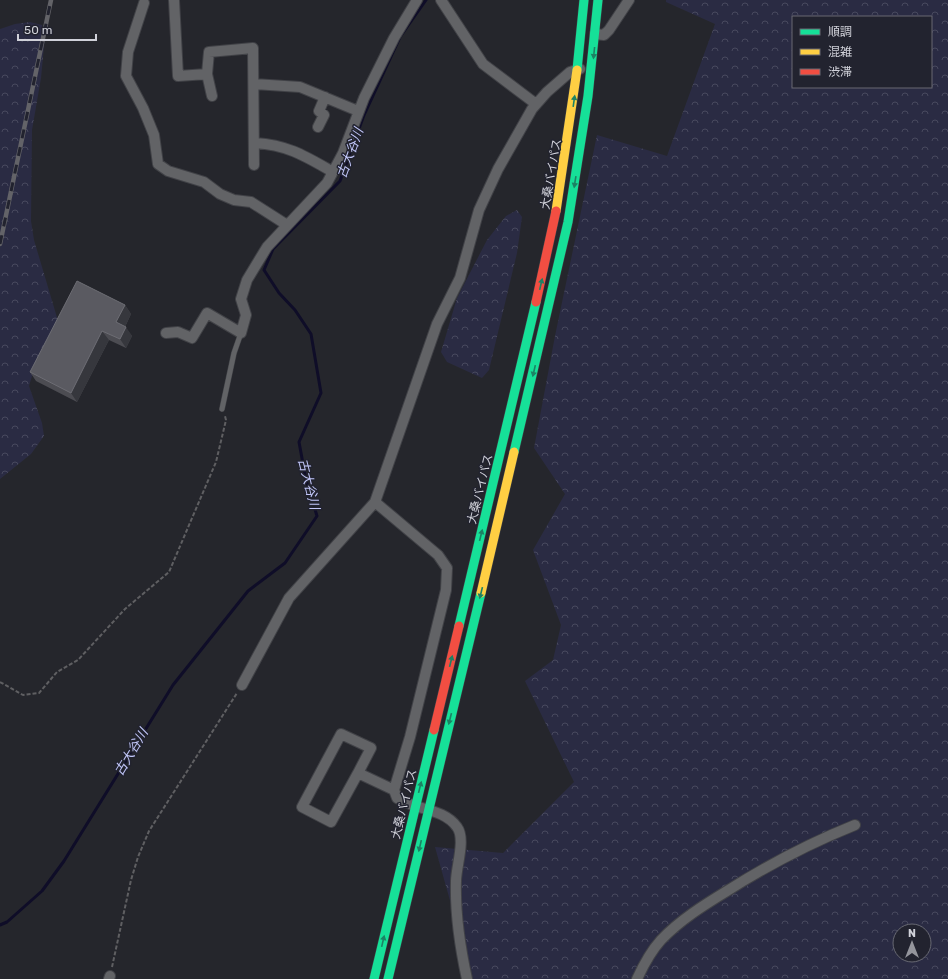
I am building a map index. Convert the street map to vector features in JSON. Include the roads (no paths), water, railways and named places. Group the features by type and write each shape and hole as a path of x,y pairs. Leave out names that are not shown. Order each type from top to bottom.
{"highway":[{"name":"大桑バイパス","path":"374,979 530,332 562,182 579,68 584,0"},
{"name":"大桑バイパス","path":"388,979 562,254 574,193 592,70 598,0"}],"street":[{"path":"174,0 178,76 207,74"},
{"path":"166,333 178,332 192,338 207,313 241,333 246,315 241,299 247,280 267,247 327,183 343,153 358,111 394,38 417,0"},
{"path":"441,0 483,64 536,104"},
{"path":"596,34 604,35 609,30 629,0"},
{"path":"144,3 128,52 126,76 143,108 154,135 158,164 168,171 204,182 220,194 234,200 251,202 287,225"},
{"path":"212,96 207,74 209,52 253,48 254,166"},
{"path":"242,685 289,598 375,502 437,324 460,278 479,210 498,170 536,104 547,92 570,72 579,68 592,70"},
{"path":"254,84 300,87 358,111"},
{"path":"318,128 324,115 319,111 325,97"},
{"path":"255,143 273,144 294,150 333,172"},
{"path":"375,502 438,554 447,568 446,590 410,737 394,790 397,798 416,806 429,809 449,819 460,832 461,839 456,881 460,945 467,979"},
{"path":"341,734 371,748 358,773 331,822 302,807 341,734"},
{"path":"358,773 394,790"},
{"path":"637,979 642,967 660,940 695,910 741,882 804,847 855,825"}],"lane":[{"path":"222,408 234,353 241,333"}],"waterway":[{"name":"古大谷川","path":"0,925 7,922 42,891 64,861 173,685 248,591 285,563 317,516 306,480 299,442 321,393 311,334 295,310 279,293 264,270 273,249 340,181 364,115 400,37 426,0"}],"railway":[{"path":"0,244 51,0"}]}
